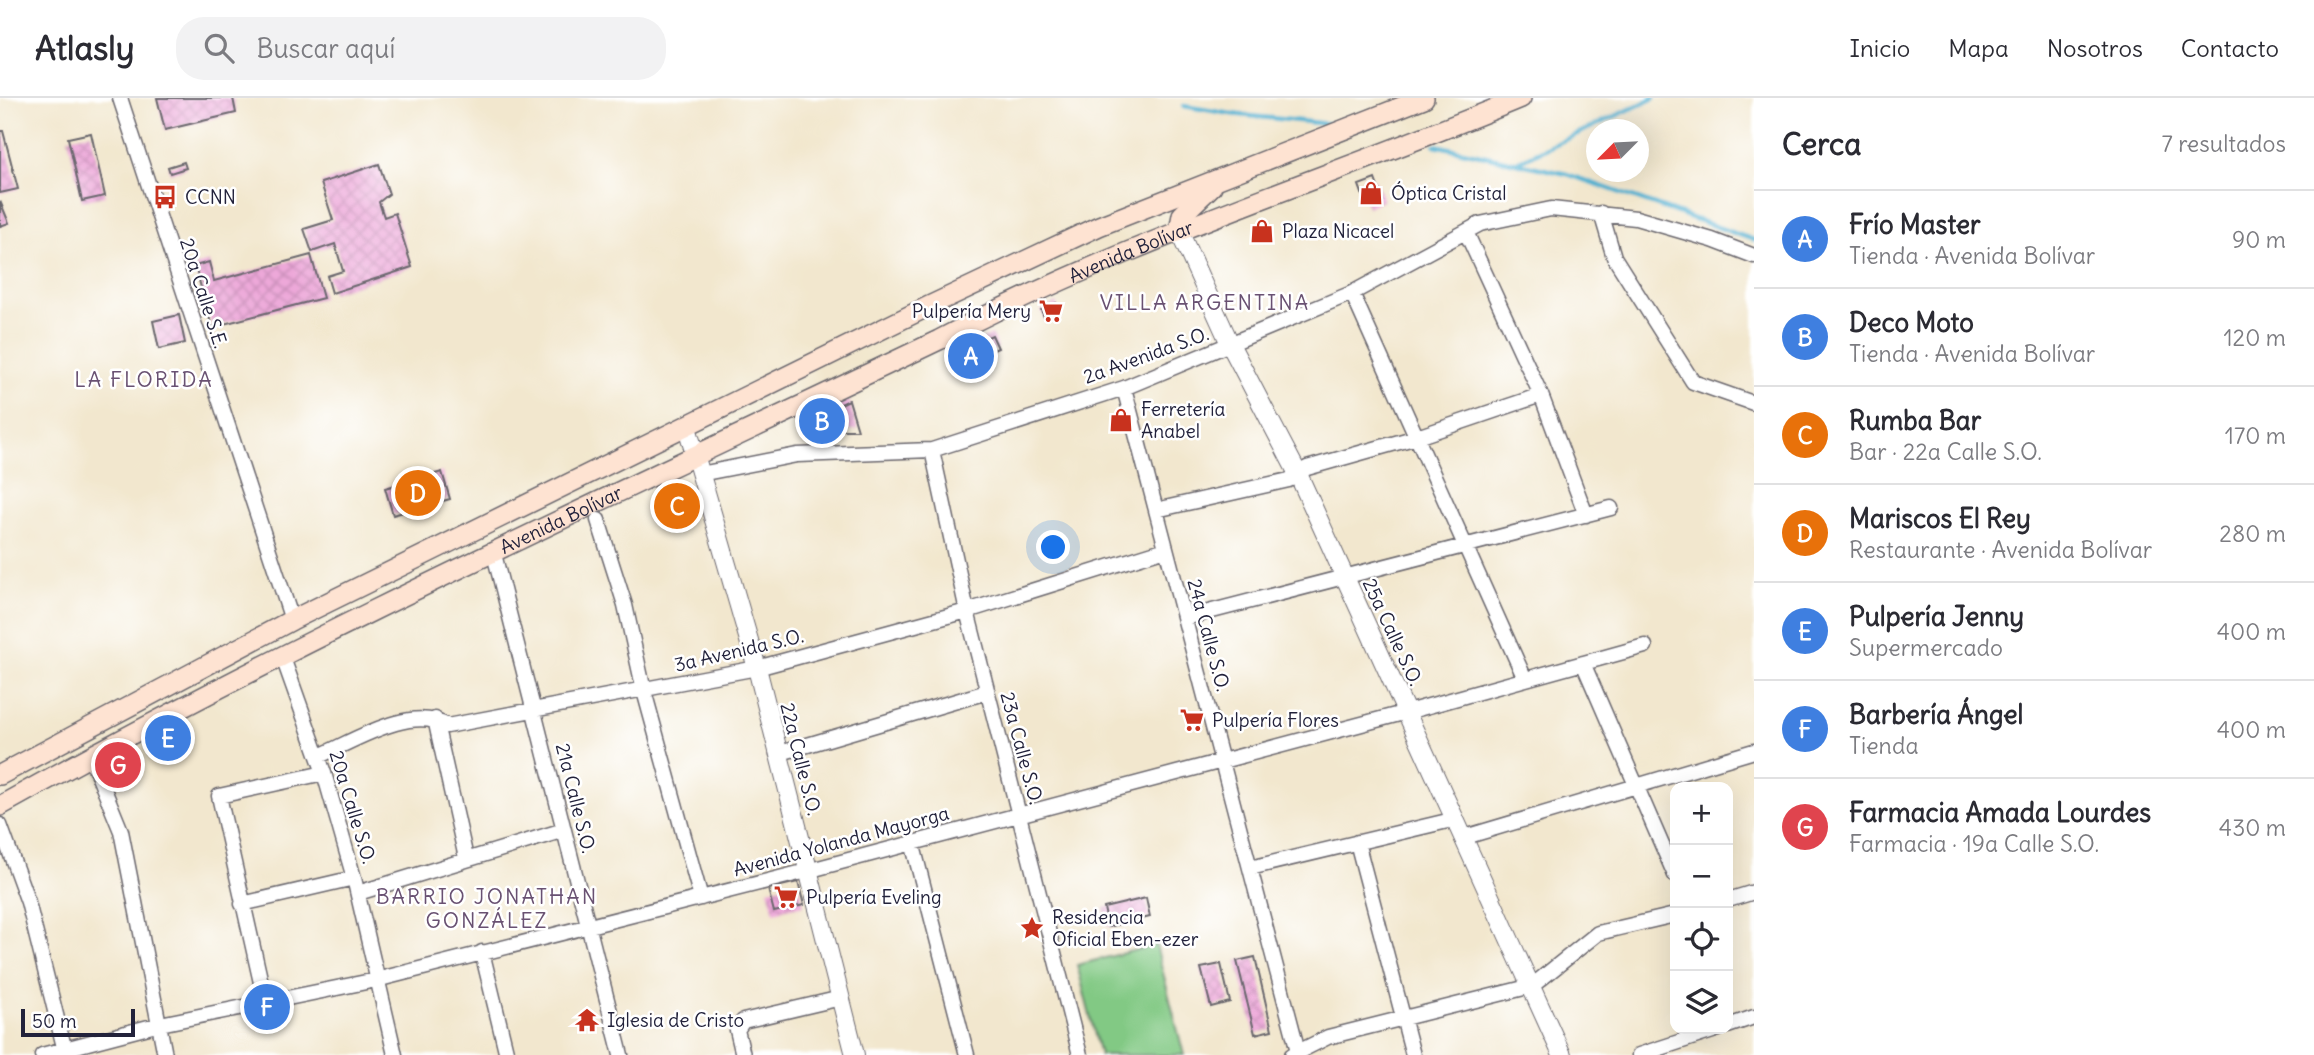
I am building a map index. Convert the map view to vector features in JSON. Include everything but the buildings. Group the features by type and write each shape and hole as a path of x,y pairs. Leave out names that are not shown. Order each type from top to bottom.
{"main road":[{"name":"Avenida Bolívar","path":"0,775 292,620 929,306 1124,216 1424,98"},
{"name":"Avenida Bolívar","path":"0,806 90,755 282,655 493,550 697,465 999,308 1179,231 1521,98"},
{"path":"1179,231 1182,215 1220,177"},
{"path":"1124,216 1169,217 1179,231"}],"street":[{"name":"20a Calle S.E.","path":"120,98 292,620"},
{"name":"2a Avenida S.O.","path":"697,465 797,455 932,450 1125,387 1231,346 1352,293 1480,224 1551,209 1636,218 1712,240 1754,256"},
{"path":"1601,213 1614,257 1693,382 1754,404"},
{"name":"25a Calle S.O.","path":"1179,231 1231,346 1298,474 1562,1055"},
{"path":"1466,232 1541,395 1586,515"},
{"path":"1352,293 1525,679"},
{"name":"24a Calle S.O.","path":"1125,387 1296,1054"},
{"path":"1156,510 1289,480 1307,468 1417,437 1541,395"},
{"path":"687,427 697,465"},
{"name":"23a Calle S.O.","path":"932,450 967,611 1080,1055"},
{"name":"22a Calle S.O.","path":"697,465 757,668 855,1055"},
{"path":"1185,618 1611,508"},
{"path":"597,520 625,605 644,691 701,898"},
{"name":"3a Avenida S.O.","path":"318,756 402,722 435,719 447,726 757,668 967,611 1166,549"},
{"name":"21a Calle S.O.","path":"493,550 621,1055"},
{"name":"Avenida Yolanda Mayorga","path":"42,1055 65,1052 160,1024 266,1005 376,980 807,871 1222,762 1645,646"},
{"name":"20a Calle S.O.","path":"282,655 324,773 356,885 395,1055"},
{"path":"1583,663 1670,863"},
{"path":"777,754 988,692"},
{"path":"435,719 466,858"},
{"path":"1465,837 1754,751"},
{"path":"90,755 121,831 165,1055"},
{"path":"266,1005 219,796 324,773"},
{"path":"1250,868 1456,819"},
{"path":"0,825 28,902 65,1052"},
{"path":"242,904 356,885 564,830"},
{"path":"912,842 967,1055"},
{"path":"1357,842 1413,1055"},
{"path":"1733,898 1754,892"},
{"path":"1296,1054 1328,1037 1532,986 1598,933 1670,916"},
{"path":"482,952 507,1055"},
{"path":"743,1055 737,1030 743,1021 841,998"},
{"path":"1733,1024 1754,1017"},
{"path":"1639,1055 1704,1034"}],"green space":[{"path":"1156,945 1184,1055 1100,1055 1077,965"}],"waterway":[{"path":"1517,162 1654,98"},
{"path":"1184,106 1231,114 1338,125"},
{"path":"1435,145 1567,174 1754,240"}],"place":[{"name":"Óptica Cristal","path":"1371,193"},
{"name":"CCNN","path":"165,197"},
{"name":"Plaza Nicacel","path":"1262,231"},
{"name":"Pulpería Mery","path":"1051,311"},
{"name":"Frío Master","path":"971,356"},
{"name":"Ferretería Anabel","path":"1121,420"},
{"name":"Deco Moto","path":"822,421"},
{"name":"Mariscos El Rey","path":"418,493"},
{"name":"Rumba Bar","path":"677,506"},
{"name":"Pulpería Flores","path":"1192,720"},
{"name":"Pulpería Jenny","path":"168,738"},
{"name":"Farmacia Amada Lourdes","path":"118,765"},
{"name":"Pulpería Eveling","path":"786,897"},
{"name":"Residencia Oficial Eben-ezer","path":"1032,928"},
{"name":"Barbería Ángel","path":"267,1007"},
{"name":"Iglesia de Cristo","path":"587,1020"}],"district":[{"name":"VILLA ARGENTINA","path":"1205,302"},
{"name":"LA FLORIDA","path":"144,379"},
{"name":"BARRIO JONATHAN GONZÁLEZ","path":"487,908"}]}
